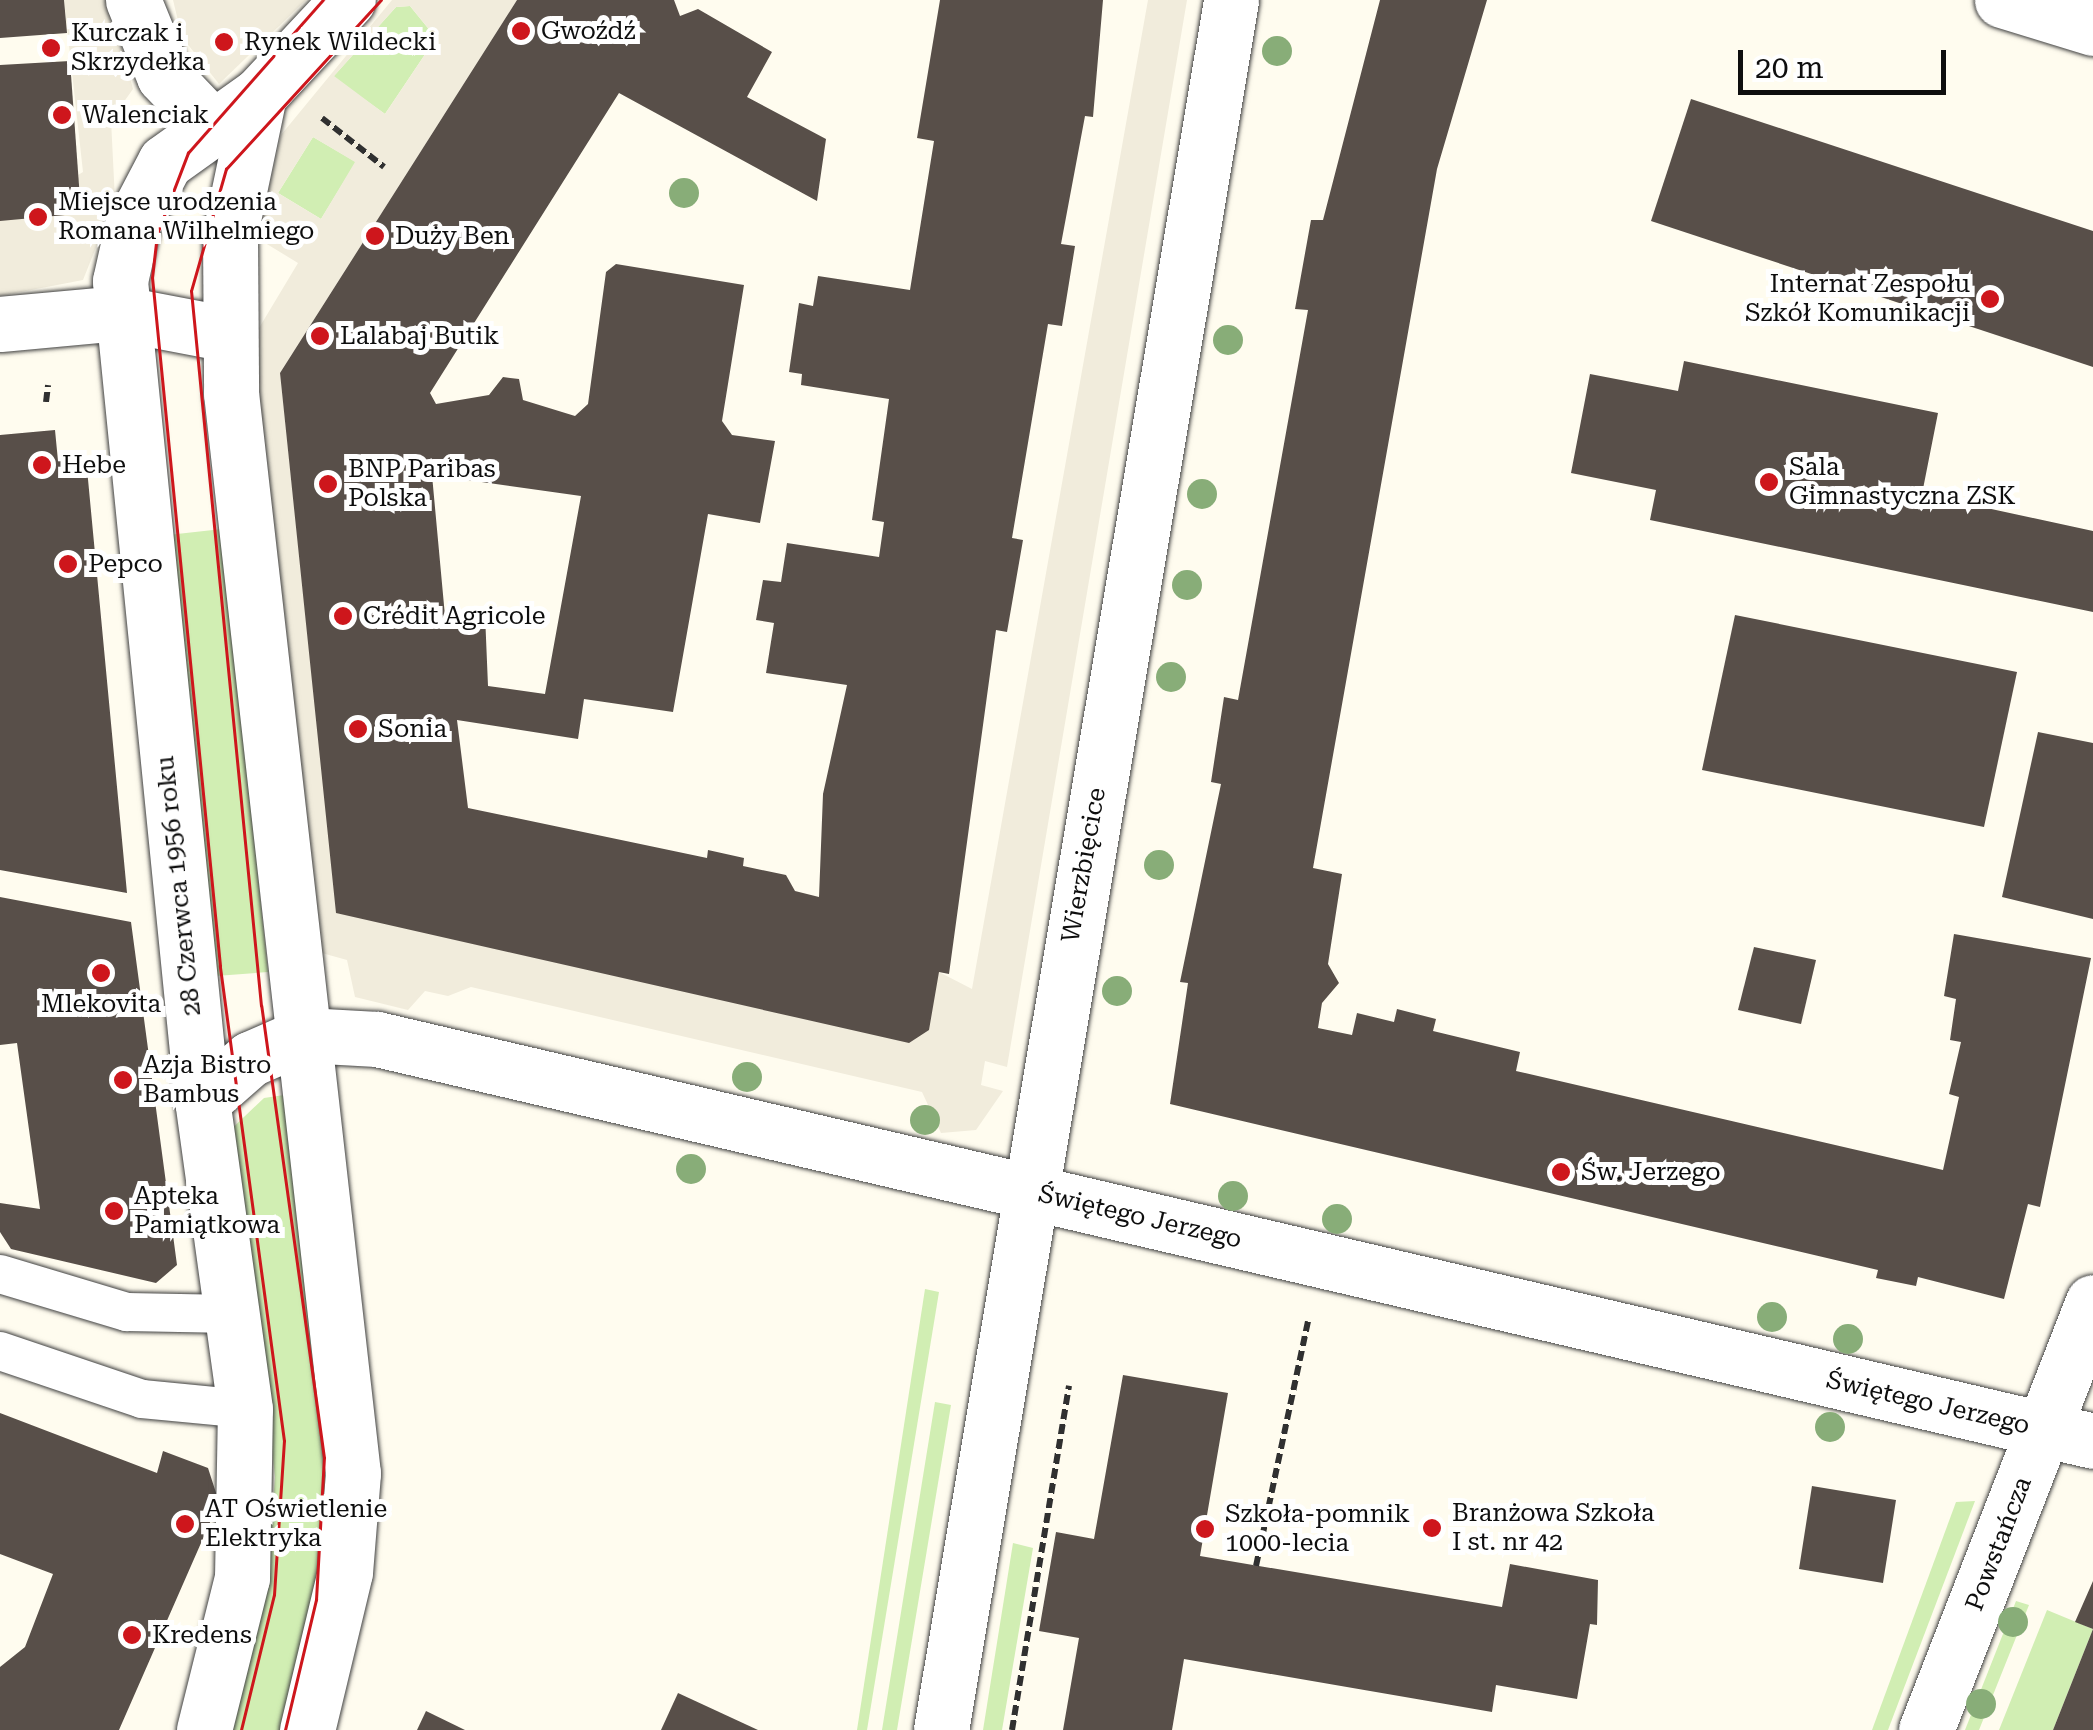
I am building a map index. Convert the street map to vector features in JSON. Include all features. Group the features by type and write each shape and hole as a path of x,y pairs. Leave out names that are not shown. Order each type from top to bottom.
{"street":[{"path":"134,0 164,76 210,123"},
{"name":"28 Czerwca 1956 roku","path":"204,1730 242,1578 245,1409 202,1101 118,314 142,199 164,162 210,123 259,96 348,0"},
{"name":"Wierzbięcice","path":"941,1730 1028,1191 1231,0"},
{"path":"2002,0 2093,28"},
{"path":"259,96 230,234 228,334 259,681 305,1035 352,1473 345,1572 308,1730"},
{"path":"0,324 118,314 228,334"},
{"name":"Świętego Jerzego","path":"202,1101 250,1060 305,1035 376,1040 2068,1435"},
{"name":"Powstańcza","path":"1926,1730 2068,1435 2093,1302"}],"lane":[{"path":"0,1274 127,1312 232,1314"},
{"path":"0,1351 142,1399 245,1409"}],"path":[{"path":"318,114 384,167"},
{"path":"46,402 49,379"},
{"path":"1291,1311 1328,1320"},
{"path":"1256,1566 1306,1329"},
{"path":"1012,1730 1072,1364"}],"green space":[{"path":"410,6 436,38 385,114 333,77 396,7"},
{"path":"313,137 356,162 321,219 278,193"},
{"path":"222,529 268,972 216,976 168,535"},
{"path":"291,1094 330,1510 296,1730 232,1730 266,1595 275,1477 243,1189 230,1190 223,1137 264,1098"},
{"path":"925,1289 939,1292 867,1730 857,1730"},
{"path":"935,1402 951,1405 897,1730 882,1730"},
{"path":"1975,1501 1888,1730 1872,1730 1956,1502"},
{"path":"1013,1543 1033,1548 1002,1730 983,1730"},
{"path":"2016,1601 2029,1605 1979,1730 1965,1730"},
{"path":"2047,1610 2093,1629 2053,1730 1999,1730"}],"shaded area":[{"path":"64,0 109,0 133,89 111,120 115,200 83,280 0,296 0,221 83,172"},
{"name":"Rynek Wildecki","path":"173,0 306,0 219,84 182,37"},
{"path":"392,0 517,0 280,373 337,913 939,972 972,989 1148,0 1187,0 1007,1067 985,1061 981,1085 1003,1091 976,1130 941,1133 922,1092 471,987 448,996 425,991 408,1010 355,997 347,960 311,950 242,305 257,240 256,333 298,263 257,238 281,135","holes":["410,6 436,38 385,114 334,76 396,7","313,137 355,162 321,219 278,193"]}],"building":[{"path":"0,0 64,0 67,33 0,38"},
{"path":"517,0 674,0 680,16 698,9 772,52 747,97 826,139 817,201 619,93 430,393 436,404 489,395 503,377 519,379 523,400 575,416 588,404 606,272 616,264 744,285 722,421 732,435 775,441 760,523 708,514 673,712 584,699 578,739 457,720 468,808 707,858 708,850 744,858 743,866 786,875 795,891 819,897 823,794 847,685 766,673 774,623 756,620 763,580 781,582 787,543 879,557 884,522 872,520 889,399 801,385 802,374 789,372 799,303 813,306 818,276 910,290 934,141 917,138 940,0 1103,0 1093,117 1085,116 1061,244 1075,246 1062,326 1048,324 1012,538 1023,540 1007,632 996,630 949,974 939,972 929,1030 909,1043 336,913 280,373","holes":["432,475 581,496 545,694 488,686 485,614 445,616"]},
{"path":"1380,0 1487,0 1437,169 1313,868 1342,874 1328,964 1339,983 1322,1003 1318,1028 1352,1035 1357,1013 1394,1022 1397,1009 1436,1019 1433,1031 1520,1052 1516,1071 1943,1170 1959,1097 1949,1094 1961,1042 1950,1040 1956,999 1944,996 1954,934 2091,958 2040,1207 2028,1204 2004,1299 1918,1277 1916,1286 1876,1278 1878,1270 1170,1104 1188,983 1180,982 1221,784 1211,782 1224,697 1238,700 1308,310 1295,309 1311,220 1323,220"},
{"path":"70,61 80,199 65,215 0,221 0,65"},
{"name":"Internat Zespołu Szkół Komunikacji","path":"1691,99 2093,231 2093,367 1651,221"},
{"name":"Sala Gimnastyczna ZSK","path":"1684,361 1938,413 1922,494 2093,531 2093,612 1650,520 1656,490 1571,473 1590,374 1678,391"},
{"path":"55,430 58,461 86,458 127,893 0,870 0,435"},
{"path":"1735,615 2017,672 1984,827 1702,770"},
{"path":"2038,732 2093,743 2093,919 2002,897"},
{"path":"0,897 131,922 177,1265 156,1283 11,1249 0,1232 0,1203 40,1209 17,1043 0,1045"},
{"path":"1754,947 1816,960 1801,1024 1738,1010"},
{"path":"1123,1375 1228,1393 1200,1556 1502,1607 1510,1564 1598,1580 1597,1625 1590,1624 1577,1699 1496,1685 1492,1712 1184,1659 1172,1730 1063,1730 1079,1638 1039,1631 1056,1532 1094,1539"},
{"path":"0,1413 157,1473 163,1451 208,1468 219,1502 119,1730 0,1730 0,1667 25,1647 53,1574 0,1554"},
{"path":"1812,1486 1896,1500 1883,1583 1799,1569"},
{"path":"2093,1581 2093,1629 2075,1622"},
{"path":"2093,1629 2093,1730 2053,1730"},
{"path":"678,1693 758,1730 661,1730"},
{"path":"426,1711 465,1730 417,1730"}],"tram line":[{"path":"241,1730 274,1595 284,1441 220,966 152,278 157,234 188,153 323,0"},
{"path":"285,1730 316,1600 324,1458 261,1006 191,291 226,169 381,0"}],"place":[{"name":"Gwoźdź","path":"521,31"},
{"name":"Rynek Wildecki","path":"224,42"},
{"name":"Kurczak i Skrzydełka","path":"51,48"},
{"name":"Walenciak","path":"62,115"},
{"name":"Miejsce urodzenia Romana Wilhelmiego","path":"38,217"},
{"name":"Duży Ben","path":"375,236"},
{"name":"Internat Zespołu Szkół Komunikacji","path":"1990,299"},
{"name":"Lalabaj Butik","path":"320,336"},
{"name":"Hebe","path":"42,465"},
{"name":"Sala Gimnastyczna ZSK","path":"1769,482"},
{"name":"BNP Paribas Polska","path":"328,484"},
{"name":"Pepco","path":"68,564"},
{"name":"Crédit Agricole","path":"343,616"},
{"name":"Sonia","path":"358,729"},
{"name":"Mlekovita","path":"101,973"},
{"name":"Azja Bistro Bambus","path":"123,1080"},
{"name":"Św. Jerzego","path":"1561,1172"},
{"name":"Apteka Pamiątkowa","path":"114,1211"},
{"name":"AT Oświetlenie Elektryka","path":"185,1524"},
{"name":"Branżowa Szkoła I st. nr 42","path":"1432,1528"},
{"name":"Szkoła-pomnik 1000-lecia","path":"1205,1529"},
{"name":"Kredens","path":"132,1635"}]}
